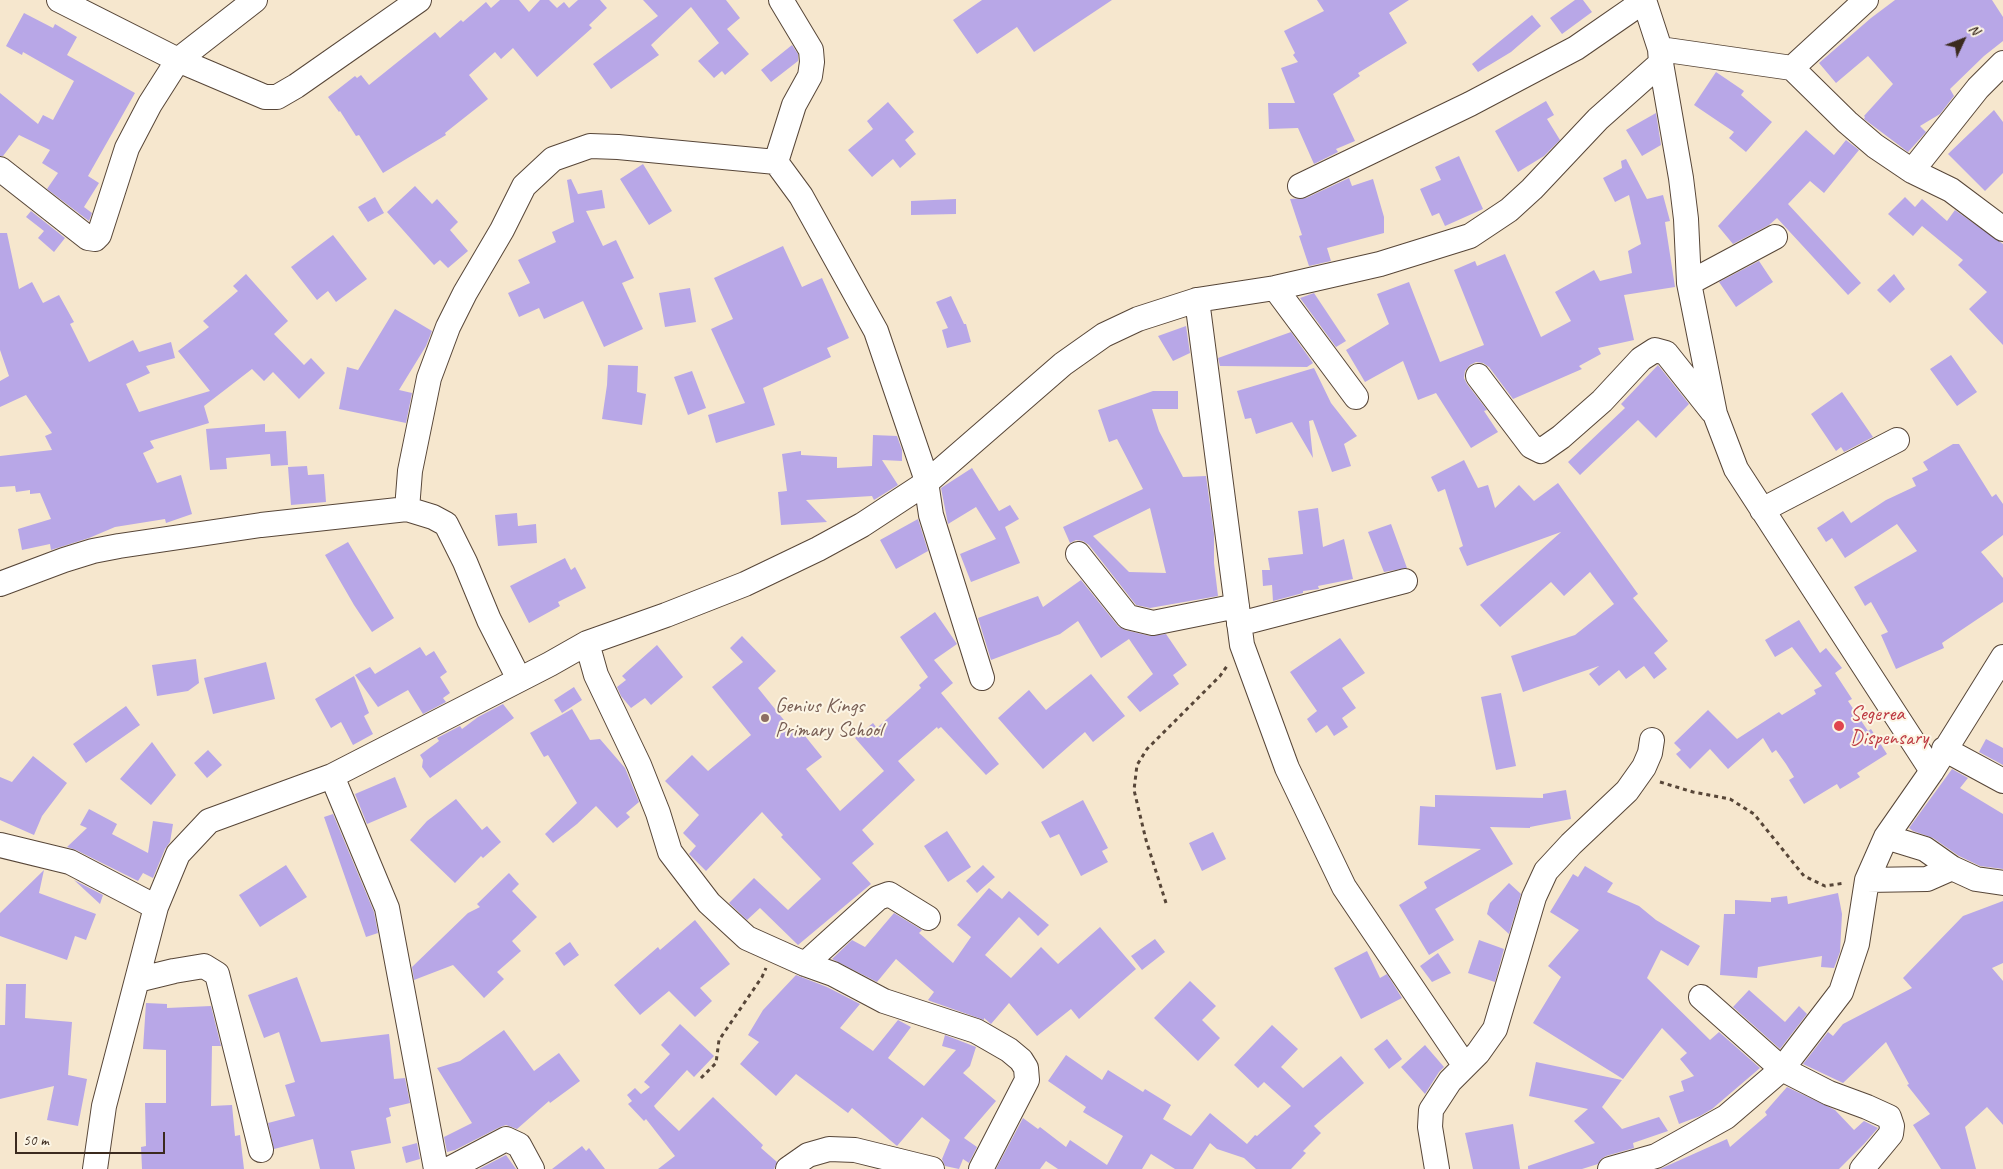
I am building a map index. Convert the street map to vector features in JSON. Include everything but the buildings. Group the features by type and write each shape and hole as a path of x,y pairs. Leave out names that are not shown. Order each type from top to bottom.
{"street":[{"path":"60,0 178,60 266,97 277,97 296,86 418,0"},
{"path":"0,169 88,238 95,239 99,235 127,148 150,104 178,60 255,0"},
{"path":"776,162 794,105 810,76 812,62 811,50 781,0"},
{"path":"1792,68 1866,0"},
{"path":"1300,186 1470,104 1576,48 1644,1 1660,56 1681,178 1686,218 1689,282 1715,414 1736,469 1932,771"},
{"path":"1660,56 1792,68 1847,122 1875,146 1912,171 1952,190 2003,229"},
{"path":"95,1169 104,1106 156,907 178,854 209,821 332,776 587,643 745,584 802,557 862,525 926,483 1063,364 1104,335 1138,319 1197,300 1275,288 1380,264 1470,236 1491,224 1532,189 1660,56"},
{"path":"1912,171 1978,88 2003,63"},
{"path":"407,509 410,471 429,378 448,327 465,293 502,230 524,186 553,159 590,146 776,162 801,196 876,331 925,475 931,516 982,678"},
{"path":"1689,282 1775,237"},
{"path":"1275,288 1356,397"},
{"path":"1197,300 1239,625 1287,768 1344,887 1465,1066"},
{"path":"1478,376 1531,446 1541,451 1561,437 1602,401 1641,359 1655,350 1666,353 1715,414"},
{"path":"1762,510 1897,440"},
{"path":"1,582 74,557 119,546 261,525 407,509 433,517 446,524 465,562 489,620 519,679"},
{"path":"1078,554 1128,617 1153,623 1239,625 1405,581"},
{"path":"587,643 596,675 639,765 658,813 670,852 708,903 747,938 805,964 833,974 884,1001 976,1031 1009,1050 1021,1060 1026,1068 1027,1080 981,1169"},
{"path":"1610,1169 1656,1156 1726,1117 1782,1068 1841,992 1857,944 1868,880 1886,837 1932,771 2003,657"},
{"path":"1437,1169 1430,1127 1432,1110 1450,1080 1478,1053 1495,1029 1534,897 1546,871 1571,844 1627,791 1638,777 1650,753 1652,740"},
{"path":"1944,749 2003,781"},
{"path":"332,776 387,908 436,1169"},
{"path":"1886,837 1925,849 1952,868 1976,879 2003,883"},
{"path":"0,845 70,862 156,907"},
{"path":"1868,880 1927,880 1952,868"},
{"path":"805,964 878,898 889,894 928,918"},
{"path":"137,980 204,966 218,974 261,1150"},
{"path":"1701,997 1782,1068 1829,1093 1890,1117 1892,1126 1890,1134 1862,1169"},
{"path":"449,1169 506,1139 519,1145 532,1169"},
{"path":"788,1169 808,1155 829,1149 855,1150 932,1169"}],"path":[{"path":"1166,903 1146,840 1134,790 1137,765 1147,749 1220,676 1239,625"},
{"path":"1638,777 1693,792 1730,799 1741,805 1754,814 1804,876 1825,886 1868,880"},
{"path":"701,1078 716,1063 719,1040 762,977 773,949"}],"place":[{"name":"Genius Kings Primary School","path":"765,718"},
{"name":"Segerea Dispensary","path":"1839,726"}]}
